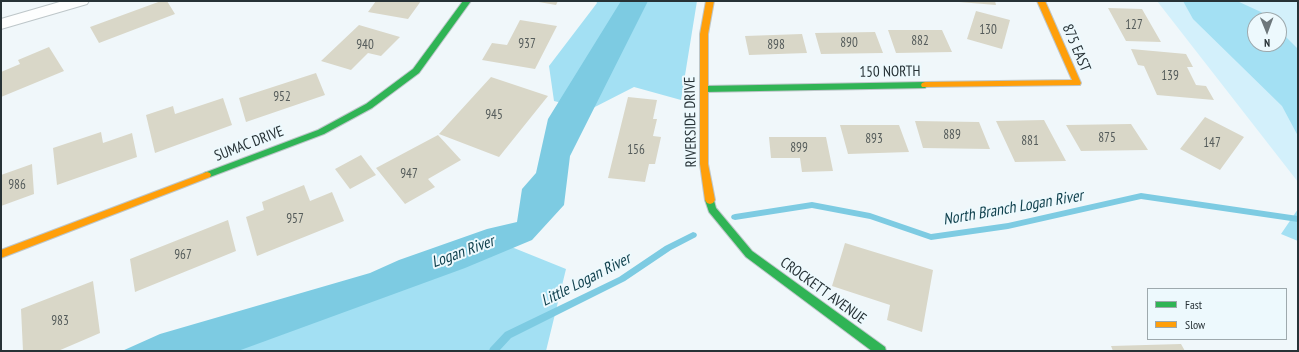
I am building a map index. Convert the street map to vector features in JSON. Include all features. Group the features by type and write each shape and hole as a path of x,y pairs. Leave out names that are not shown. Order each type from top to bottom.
{"street":[{"path":"1,24 81,1"},
{"name":"SUMAC DRIVE","path":"1,254 321,132 369,106 416,71 467,1"},
{"name":"RIVERSIDE DRIVE","path":"710,1 704,34 704,164 712,209 748,254"},
{"name":"875 EAST","path":"1041,1 1077,83"},
{"name":"150 NORTH","path":"704,89 1077,83"},
{"name":"CROCKETT AVENUE","path":"748,254 881,351"}],"shaded area":[{"path":"596,1 697,1 681,100 634,87 589,110 554,101 549,66 597,3"},
{"path":"1157,1 1298,1 1298,182"},
{"path":"1183,1 1237,1 1261,12 1247,12 1247,52 1287,52 1287,38 1298,49 1298,136 1282,106 1193,19"},
{"path":"1298,209 1298,241 1281,234"},
{"path":"509,246 566,269 546,351 180,351"}],"water":[{"name":"Logan River","path":"621,1 648,1 570,156 564,205 532,240 465,268 238,351 122,351 160,334 370,273 399,260 487,229 517,222 522,189 536,173 548,119"}],"building":[{"path":"161,1 167,1 175,14 99,43 90,27"},
{"path":"376,1 421,1 408,19 368,12"},
{"path":"533,1 558,1 556,5"},
{"path":"995,1 996,5 959,2"},
{"path":"1108,8 1142,9 1161,42 1126,41"},
{"path":"976,11 1010,20 1002,49 967,39"},
{"path":"520,20 557,26 535,69 482,60 492,43 507,45"},
{"path":"359,25 400,37 381,56 368,53 351,70 321,61"},
{"path":"888,30 942,30 952,52 896,53"},
{"path":"875,32 883,53 821,54 815,33"},
{"path":"802,34 807,53 749,55 745,36"},
{"path":"49,47 64,71 1,97 1,72 20,64 18,60"},
{"path":"1131,49 1186,54 1193,67 1187,67 1196,85 1206,86 1214,100 1157,95 1144,66 1138,65"},
{"path":"316,73 325,95 246,122 239,98"},
{"path":"491,77 548,96 499,157 439,134"},
{"path":"628,97 657,100 653,119 657,119 653,136 661,137 655,164 649,164 645,182 608,178"},
{"path":"223,98 232,125 155,153 146,115 173,106 175,114"},
{"path":"1205,117 1244,137 1220,170 1180,149"},
{"path":"1044,120 1066,161 1015,162 996,121"},
{"path":"915,121 979,122 990,149 923,148"},
{"path":"1131,124 1148,150 1081,151 1066,125"},
{"path":"840,125 899,125 909,152 848,154"},
{"path":"101,132 103,143 132,133 137,157 57,185 53,148"},
{"path":"438,135 461,160 428,179 435,187 405,204 376,168"},
{"path":"769,137 826,137 833,171 802,172 800,158 771,158"},
{"path":"361,155 376,175 350,189 335,169"},
{"path":"32,164 34,194 1,206 1,175"},
{"path":"304,185 310,201 332,192 344,221 257,256 246,217 264,210 262,202"},
{"path":"228,220 236,251 135,292 130,259"},
{"path":"845,243 933,270 922,332 887,320 890,305 832,286"},
{"path":"93,281 100,333 58,351 23,351 21,309"},
{"path":"1181,344 1185,351 1113,351 1111,346"}],"waterway":[{"name":"North Branch Logan River","path":"735,217 812,205 870,216 931,237 1008,226 1141,196 1298,219"},
{"name":"Little Logan River","path":"493,351 508,335 622,279 668,248 693,235"}],"traffic: fast":[{"path":"207,175 321,132 369,106 416,71 467,1"},
{"path":"704,89 925,85"},
{"path":"710,200 712,209 749,254 881,351"}],"traffic: slow":[{"path":"710,1 704,34 704,164 710,200"},
{"path":"925,85 1077,83 1041,1"},
{"path":"1,254 207,175"}]}
